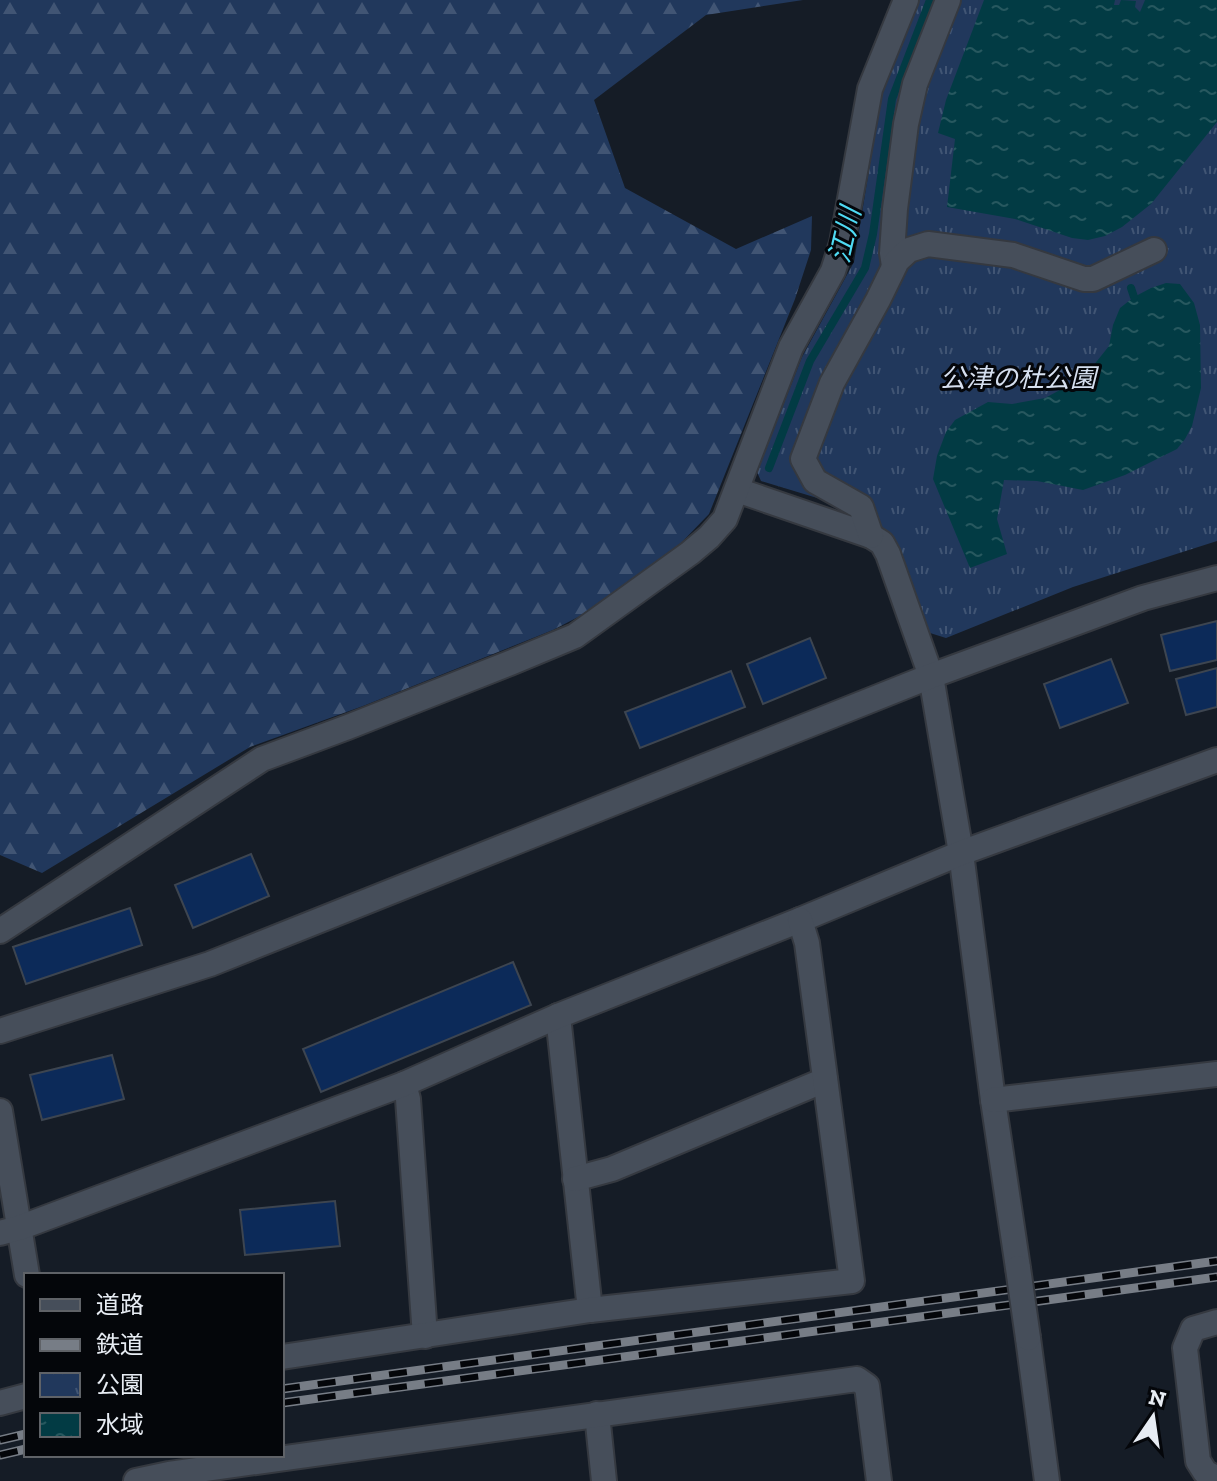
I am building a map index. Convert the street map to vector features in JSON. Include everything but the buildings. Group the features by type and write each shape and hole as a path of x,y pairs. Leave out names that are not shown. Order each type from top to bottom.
{"street":[{"path":"0,931 262,759 378,716 575,636 709,537 725,519 791,347 833,271 842,243 870,89 906,0"},
{"path":"894,266 895,209 906,124 915,84 948,0"},
{"path":"871,536 861,507 815,481 803,459 832,383 897,261 909,250 928,244 1013,255 1084,279 1093,279 1154,250"},
{"path":"737,490 871,536 882,543 931,676 961,853 1047,1481"},
{"path":"0,1031 210,964 931,676 1143,598 1217,578"},
{"path":"10,1230 404,1084 558,1016 961,853 1217,760"},
{"path":"284,1357 590,1310 852,1281 807,943 800,920"},
{"path":"558,1016 590,1310"},
{"path":"993,1100 1217,1074"},
{"path":"575,1179 612,1169 825,1080"},
{"path":"404,1084 408,1099 425,1336"},
{"path":"0,1111 10,1230 26,1273"},
{"path":"1217,1322 1193,1329 1185,1348 1198,1461 1205,1472 1217,1479"},
{"path":"136,1481 857,1379 867,1386 879,1481"},
{"path":"0,1403 24,1397"},
{"path":"597,1414 604,1481"}],"green space":[{"path":"0,0 803,0 706,15 594,100 625,188 736,249 812,216 811,250 795,299 709,514 681,543 580,616 553,630 363,706 250,747 42,873 0,855"},
{"name":"公津の杜公園","path":"918,0 1217,0 1217,541 1073,587 946,638 930,633 892,534 843,515 837,504 761,481 757,472 802,357 854,262 881,96"}],"water":[{"path":"984,0 1115,0 1114,5 1119,5 1121,0 1136,1 1135,7 1140,12 1145,0 1217,0 1217,122 1151,204 1122,227 1088,240 1072,238 1015,219 947,207 955,139 938,133 946,100"},
{"path":"1166,283 1180,284 1194,303 1200,325 1201,388 1192,426 1185,439 1177,449 1125,475 1083,490 1037,481 1004,480 997,519 1007,554 970,568 933,479 946,432 955,420 988,402 1012,404 1045,398 1073,383 1089,371 1109,346 1120,308 1134,297"}],"waterway":[{"name":"江川","path":"769,468 810,361 865,268 873,234 892,99 930,0"},
{"path":"1131,288 1134,297"}],"railway":[{"path":"284,1389 1217,1261"},
{"path":"284,1403 1217,1277"},
{"path":"0,1440 24,1434"},
{"path":"0,1455 24,1449"}]}
